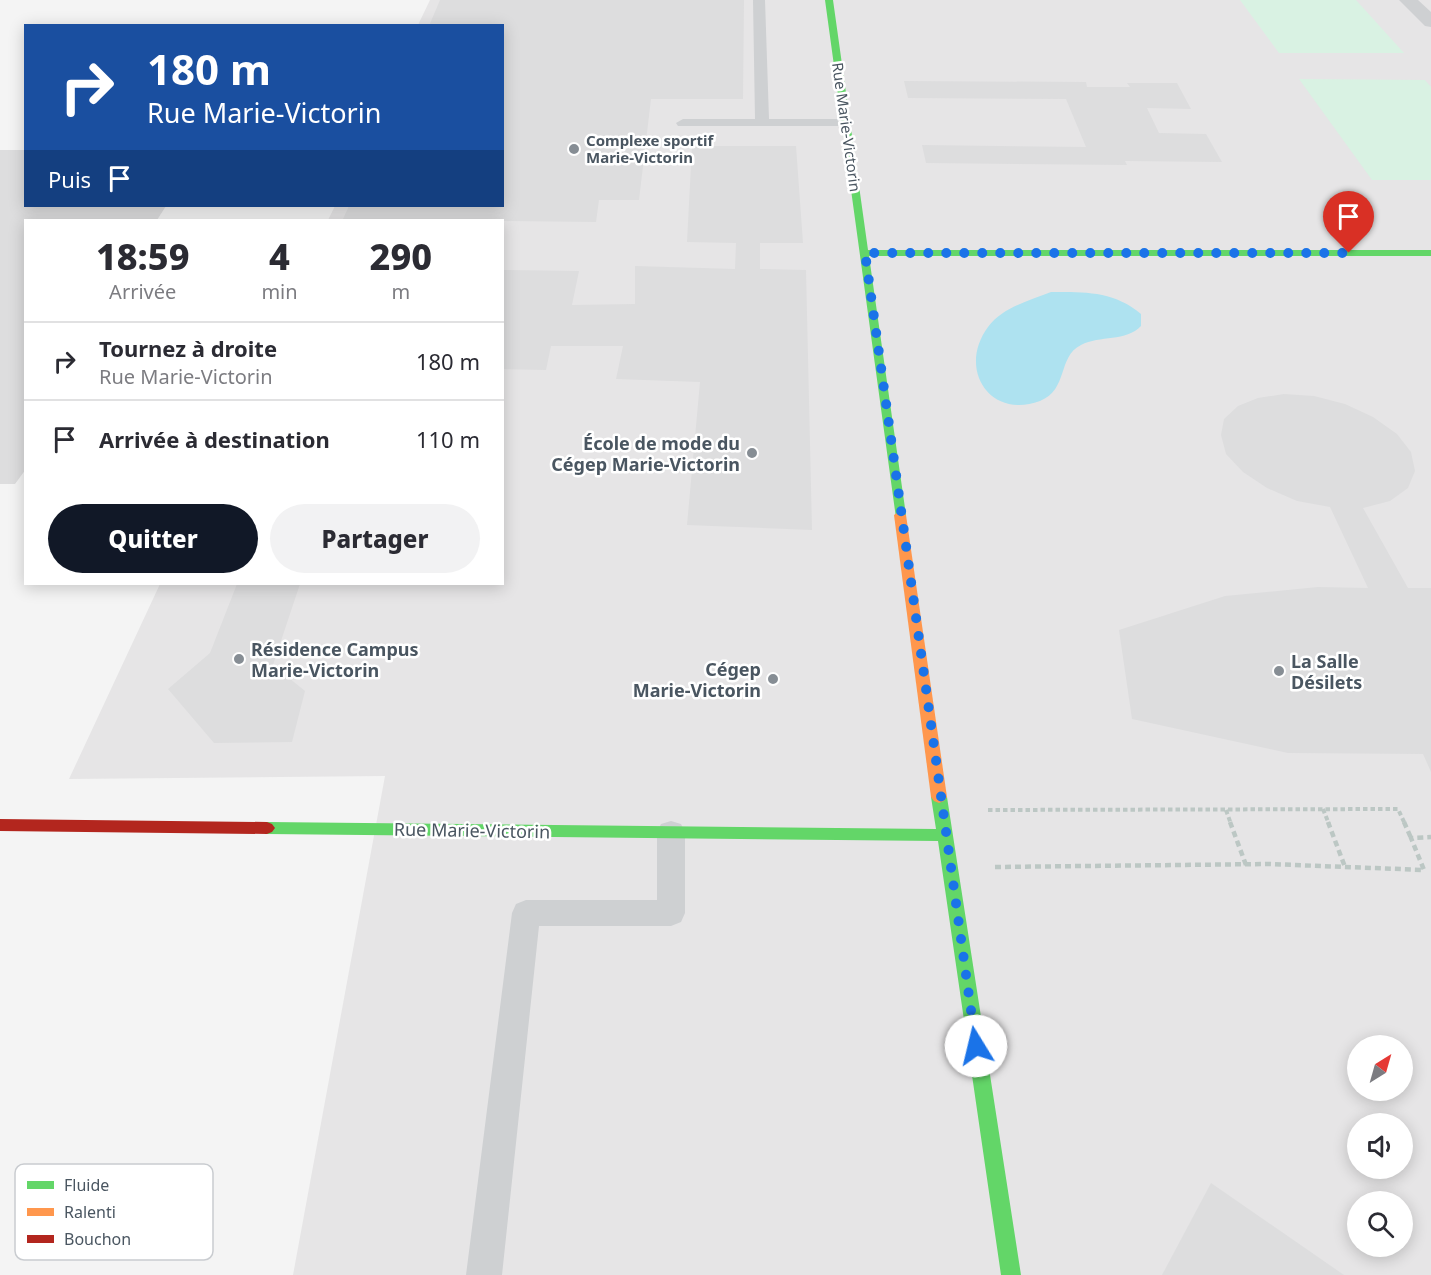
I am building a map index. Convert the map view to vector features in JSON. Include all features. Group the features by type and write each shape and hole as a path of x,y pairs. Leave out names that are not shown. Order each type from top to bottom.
{"street":[{"name":"Rue Marie-Victorin","path":"829,0 944,835 1011,1275"},
{"path":"1408,0 1431,22"},
{"path":"865,253 1431,253"},
{"name":"Rue Marie-Victorin","path":"0,825 944,835"}],"lane":[{"path":"759,0 762,123"},
{"path":"683,123 846,123"},
{"path":"484,1275 526,913 671,913 671,832"}],"path":[{"path":"1323,809 1345,867"},
{"path":"988,810 1398,809 1424,870 1246,865 995,867"},
{"path":"1226,810 1246,865"},
{"path":"1411,838 1431,837"}],"shaded area":[{"name":"Cégep Marie-Victorin","path":"430,0 1431,0 1431,1275 293,1275 385,776 69,779 160,585 504,585 504,219 328,219 334,207 504,207 504,24 418,24"}],"green space":[{"path":"1240,0 1356,0 1404,53 1279,53"},
{"path":"1299,79 1425,80 1431,87 1431,180 1372,180"}],"water":[{"path":"1051,292 1099,294 1110,297 1131,306 1141,314 1141,326 1128,334 1088,342 1074,350 1055,389 1040,401 1022,405 1006,403 993,397 984,387 978,374 976,359 979,343 988,327 1001,314"}],"building":[{"name":"Complexe sportif Marie-Victorin","path":"440,0 744,0 743,99 651,99 639,200 599,200 596,222 504,221 504,219 343,219 349,207 504,207 504,24 430,24"},
{"path":"904,81 1086,82 1087,87 1130,87 1127,83 1177,83 1191,109 1147,108 1159,133 1206,134 1222,162 1125,161 1127,165 926,163 922,145 1086,147 1066,99 908,98"},
{"name":"École de mode du Cégep Marie-Victorin","path":"692,146 796,146 803,243 760,243 760,269 806,270 812,530 687,525 700,382 616,379 623,346 551,346 546,370 504,369 504,270 579,271 572,305 635,304 635,266 735,269 736,243 687,242"},
{"path":"0,150 24,150 24,207 165,207 158,219 24,219 24,472 15,484 0,484"},
{"path":"1284,394 1314,396 1345,404 1373,417 1397,434 1411,452 1415,471 1408,488 1390,501 1363,508 1408,588 1431,588 1431,772 1423,754 1288,753 1132,719 1119,630 1225,596 1318,587 1368,588 1330,507 1297,501 1267,488 1243,472 1226,454 1221,435 1224,419 1238,406 1258,398"},
{"name":"Résidence Campus Marie-Victorin","path":"237,585 300,585 273,665 305,691 292,742 214,743 168,689 210,653"},
{"path":"1211,1183 1344,1275 1162,1275"}],"traffic: fast":[{"path":"829,0 900,515"},
{"path":"865,253 1431,253"},
{"path":"939,797 1011,1275"},
{"path":"267,828 944,835"}],"traffic: slow":[{"path":"900,515 939,797"}],"traffic: jam":[{"path":"0,825 267,828"}],"place":[{"name":"Complexe sportif Marie-Victorin","path":"574,149"},
{"name":"École de mode du Cégep Marie-Victorin","path":"752,453"},
{"name":"Résidence Campus Marie-Victorin","path":"239,659"},
{"name":"La Salle Désilets","path":"1279,671"},
{"name":"Cégep Marie-Victorin","path":"773,679"}],"route":[{"path":"976,1046 944,835 865,253 1349,253"}]}
